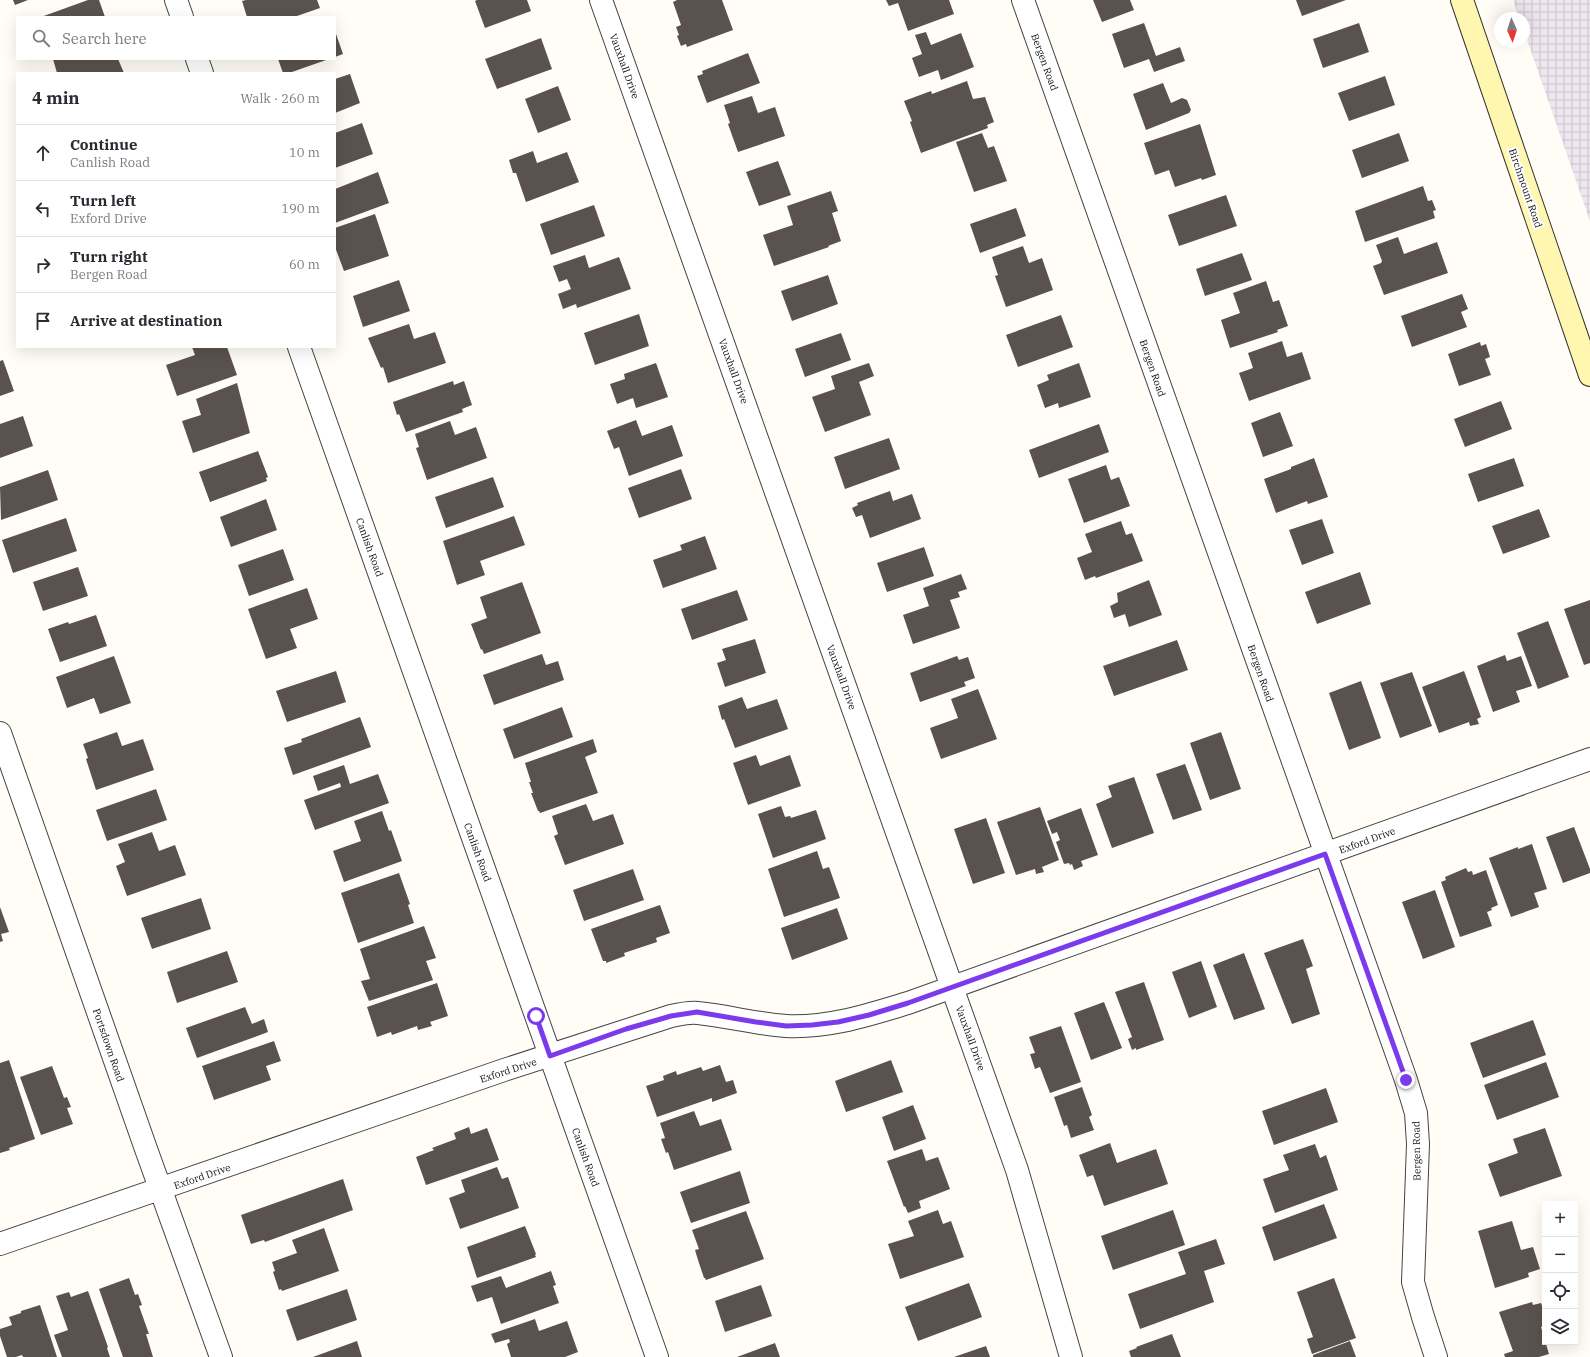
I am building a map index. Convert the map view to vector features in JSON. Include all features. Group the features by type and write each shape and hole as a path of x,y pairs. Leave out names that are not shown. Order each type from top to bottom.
{"main road":[{"name":"Birchmount Road","path":"1462,0 1590,375"}],"street":[{"path":"176,0 182,16"},
{"name":"Vauxhall Drive","path":"601,0 1017,1170 1071,1357"},
{"name":"Bergen Road","path":"1023,0 1406,1080 1416,1113 1418,1144 1413,1282 1422,1317 1436,1357"},
{"path":"197,60 202,72"},
{"name":"Canlish Road","path":"299,348 657,1357"},
{"name":"Portsdown Road","path":"0,733 6,767 221,1357"},
{"name":"Exford Drive","path":"0,1244 626,1029 671,1016 697,1012 786,1026 838,1022 869,1015 952,987 1590,759"}],"shaded area":[{"path":"1513,0 1590,0 1590,221 1530,48 1530,12 1517,12"}],"building":[{"path":"13,0 28,0 15,5"},
{"path":"88,0 99,0 105,16 44,16"},
{"path":"317,0 320,8 297,16 247,16 242,1"},
{"path":"527,0 531,11 485,28 475,1"},
{"path":"677,0 722,0 733,30 687,47 686,44 681,46 677,36 679,35 676,27 681,25 673,2"},
{"path":"886,0 949,0 954,14 908,31 898,3 889,6"},
{"path":"1093,0 1130,0 1134,10 1102,22"},
{"path":"1296,0 1346,0 1302,16"},
{"path":"1144,23 1156,56 1180,47 1185,61 1154,72 1149,59 1124,68 1112,34"},
{"path":"1359,23 1369,52 1323,68 1313,39"},
{"path":"926,32 931,45 961,33 974,67 941,80 938,70 919,77 912,58 922,54 915,35"},
{"path":"336,34 343,54 336,57"},
{"path":"541,38 552,69 497,89 485,59"},
{"path":"748,53 760,83 707,103 697,76 703,74 702,71"},
{"path":"53,60 118,60 124,72 57,72"},
{"path":"278,60 326,60 292,72 283,72"},
{"path":"350,74 360,103 336,113 336,79"},
{"path":"1385,76 1395,105 1349,121 1338,93"},
{"path":"967,81 973,99 985,97 994,122 987,125 988,128 921,153 910,122 912,121 904,101 931,91 932,94"},
{"path":"1163,83 1171,103 1182,98 1187,100 1191,110 1189,113 1146,130 1133,94"},
{"path":"558,86 571,120 538,133 525,99"},
{"path":"752,96 758,113 775,107 785,136 738,152 728,124 730,123 724,105"},
{"path":"362,123 373,154 336,168 336,133"},
{"path":"1200,124 1216,175 1202,180 1201,178 1175,187 1169,170 1155,175 1144,143"},
{"path":"982,133 988,148 994,146 1007,181 974,192 956,142"},
{"path":"1399,133 1409,161 1362,178 1352,150"},
{"path":"533,151 537,163 567,152 579,182 526,202 516,173 513,173 509,160"},
{"path":"778,161 791,195 759,206 746,172"},
{"path":"378,172 389,203 336,223 336,189"},
{"path":"1423,186 1428,201 1432,200 1436,210 1433,211 1435,218 1365,242 1355,211"},
{"path":"831,191 838,211 832,213 841,241 828,246 829,247 774,266 763,235 793,225 787,206"},
{"path":"1226,195 1237,226 1179,246 1168,215"},
{"path":"594,205 605,236 551,255 540,224"},
{"path":"1016,208 1026,236 980,253 970,224"},
{"path":"375,214 389,256 344,271 336,250 336,228"},
{"path":"1398,237 1404,254 1437,242 1448,273 1384,295 1373,266 1381,263 1382,261 1376,245"},
{"path":"1023,246 1029,263 1042,258 1053,290 1006,307 995,276 998,275 992,257"},
{"path":"1242,253 1252,280 1205,296 1196,269"},
{"path":"585,255 589,268 619,257 631,289 577,308 576,304 563,309 558,294 571,289 567,279 559,282 553,266"},
{"path":"828,275 838,304 792,321 781,291"},
{"path":"399,280 410,311 363,327 353,296"},
{"path":"1266,281 1273,302 1279,300 1288,326 1277,330 1278,332 1230,348 1221,320 1240,313 1233,293"},
{"path":"1462,294 1468,309 1461,312 1467,327 1412,347 1401,316"},
{"path":"639,314 649,346 595,365 584,333"},
{"path":"1061,315 1073,347 1018,367 1006,335"},
{"path":"409,324 414,339 435,332 446,363 388,383 383,367 381,368 368,338"},
{"path":"841,333 851,360 805,377 795,349"},
{"path":"1282,341 1287,357 1302,352 1311,379 1249,401 1239,373 1253,368 1248,353"},
{"path":"1480,342 1481,346 1486,344 1490,357 1485,359 1491,375 1459,386 1448,354"},
{"path":"192,348 227,348 237,375 177,396 166,365 195,355"},
{"path":"3,360 14,391 0,396 0,361"},
{"path":"656,363 668,397 636,408 633,398 617,404 610,384 625,379 624,374"},
{"path":"869,363 874,376 859,382 871,415 825,432 812,397 835,389 831,376"},
{"path":"1079,363 1091,397 1059,408 1058,403 1045,408 1037,385 1049,380 1047,375"},
{"path":"453,381 454,385 464,381 472,405 462,409 463,412 406,432 399,414 397,415 393,402"},
{"path":"237,383 250,433 193,453 182,421 201,415 196,399"},
{"path":"1501,401 1512,429 1465,447 1454,419"},
{"path":"1280,412 1293,446 1263,457 1251,423"},
{"path":"23,416 33,446 0,458 0,424"},
{"path":"636,420 642,436 672,425 683,456 629,476 619,447 614,449 607,431"},
{"path":"450,421 455,435 476,427 487,458 427,480 416,448 419,447 415,434"},
{"path":"1099,424 1109,452 1039,478 1029,450"},
{"path":"889,438 900,469 845,489 834,457"},
{"path":"258,451 268,477 266,478 267,481 210,502 199,472"},
{"path":"1314,458 1328,497 1308,504 1307,501 1276,513 1264,479 1291,469 1291,467"},
{"path":"1514,458 1524,486 1478,502 1468,474"},
{"path":"1106,465 1111,480 1119,477 1130,506 1084,523 1068,479"},
{"path":"681,469 692,499 639,518 628,488"},
{"path":"48,470 58,500 1,520 0,487"},
{"path":"493,477 504,507 446,528 435,497"},
{"path":"890,491 893,501 912,494 921,519 870,538 862,515 856,517 852,508 858,505 857,503"},
{"path":"266,499 277,530 231,547 220,517"},
{"path":"1539,509 1550,537 1503,554 1492,526"},
{"path":"514,516 525,545 480,561 485,575 457,585 443,541"},
{"path":"66,518 77,551 13,573 2,540"},
{"path":"1322,519 1334,553 1302,565 1289,530"},
{"path":"1121,521 1126,535 1132,533 1143,561 1096,578 1095,576 1085,580 1077,558 1092,552 1085,534"},
{"path":"705,536 717,569 663,588 653,560 682,550 680,545"},
{"path":"924,547 934,576 887,592 877,563"},
{"path":"283,549 294,580 249,596 238,565"},
{"path":"78,567 88,596 43,611 33,582"},
{"path":"1360,572 1371,604 1317,624 1305,592"},
{"path":"961,574 967,589 958,592 960,597 950,600 960,628 913,644 903,615 929,606 923,588"},
{"path":"1149,580 1162,615 1129,627 1125,614 1114,618 1110,606 1118,602 1117,593"},
{"path":"522,582 541,633 484,654 471,624 487,618 480,597"},
{"path":"307,588 318,619 290,629 297,648 266,659 248,609"},
{"path":"737,590 748,620 692,640 681,609"},
{"path":"1590,600 1590,663 1584,665 1564,609"},
{"path":"96,615 107,646 60,662 48,629"},
{"path":"1548,621 1569,677 1538,689 1517,633"},
{"path":"755,639 766,673 725,687 717,663 726,660 722,649"},
{"path":"1177,640 1188,670 1114,696 1103,666"},
{"path":"542,654 546,665 558,661 564,680 494,705 483,675"},
{"path":"1505,655 1507,661 1521,656 1532,686 1516,691 1520,702 1493,712 1477,666"},
{"path":"114,656 131,703 100,714 94,698 67,708 56,677"},
{"path":"957,656 959,660 968,657 975,678 964,682 966,686 920,702 910,673"},
{"path":"336,671 346,702 287,722 276,691"},
{"path":"1464,671 1481,717 1477,719 1479,724 1470,726 1469,722 1439,733 1422,687"},
{"path":"1412,672 1432,726 1400,738 1380,683"},
{"path":"1361,681 1381,738 1349,750 1329,693"},
{"path":"978,689 997,739 941,759 930,728 958,718 951,699"},
{"path":"742,697 747,709 777,699 788,729 735,748 724,719 722,720 718,706"},
{"path":"562,707 573,737 514,759 503,729"},
{"path":"360,717 371,747 293,775 284,748 302,742 301,739"},
{"path":"117,732 122,746 143,739 154,770 96,790 83,744"},
{"path":"1221,732 1241,789 1210,800 1190,743"},
{"path":"593,739 597,752 585,757 598,793 540,813 531,793 533,793 529,782 531,782 525,763"},
{"path":"756,755 760,766 790,755 801,786 748,805 733,763"},
{"path":"1185,764 1202,810 1173,820 1156,774"},
{"path":"344,765 350,784 378,774 389,803 315,830 304,800 341,787 340,783 318,791 313,776"},
{"path":"1134,777 1154,833 1112,848 1096,804 1112,797 1108,786"},
{"path":"156,789 167,820 107,841 96,810"},
{"path":"586,804 593,821 613,814 624,844 565,865 554,836 558,834 552,816"},
{"path":"781,806 785,817 790,816 791,818 816,810 826,839 773,858 758,814"},
{"path":"1040,807 1059,860 1042,867 1044,872 1036,874 1035,869 1016,875 997,822"},
{"path":"1081,808 1098,855 1081,861 1083,866 1074,870 1072,864 1064,864 1056,842 1060,840 1057,832 1052,834 1047,821"},
{"path":"382,811 389,831 391,830 402,861 344,882 333,851 361,841 354,821"},
{"path":"986,818 1005,873 973,884 954,829"},
{"path":"1574,827 1590,869 1590,873 1563,883 1546,837"},
{"path":"152,832 159,851 175,845 186,875 127,896 116,866 125,862 118,844"},
{"path":"1532,844 1547,889 1534,893 1539,907 1511,917 1489,858 1518,847 1518,849"},
{"path":"817,851 823,869 829,867 840,898 784,917 768,869"},
{"path":"1466,868 1468,872 1472,871 1473,875 1486,870 1498,905 1491,908 1492,910 1487,912 1492,926 1460,937 1441,882 1446,880 1445,877"},
{"path":"633,869 644,900 584,921 573,890"},
{"path":"399,873 410,904 408,905 414,923 358,943 341,893"},
{"path":"1435,890 1455,947 1423,959 1402,902"},
{"path":"201,898 211,929 152,949 141,918"},
{"path":"660,905 670,933 656,938 657,942 624,953 625,956 606,963 606,961 603,961 591,929"},
{"path":"0,907 9,932 1,934 3,941 0,942"},
{"path":"837,908 848,939 792,960 781,928"},
{"path":"424,926 436,958 426,961 433,980 369,1001 361,981 370,979 360,949"},
{"path":"1303,939 1313,966 1306,969 1320,1014 1292,1024 1264,953"},
{"path":"227,951 238,982 177,1003 167,972"},
{"path":"1244,953 1265,1009 1234,1020 1213,965"},
{"path":"1201,961 1217,1007 1189,1018 1172,972"},
{"path":"1144,982 1164,1040 1132,1050 1128,1039 1132,1037 1115,992"},
{"path":"437,983 448,1016 430,1022 432,1026 418,1030 417,1026 392,1035 391,1032 377,1037 367,1007"},
{"path":"1104,1002 1122,1048 1091,1060 1074,1013"},
{"path":"245,1007 252,1024 264,1019 268,1032 197,1058 186,1028"},
{"path":"1533,1020 1546,1055 1483,1078 1470,1043"},
{"path":"1061,1026 1081,1082 1050,1093 1040,1067 1035,1069 1030,1054 1035,1053 1029,1037"},
{"path":"274,1041 281,1061 266,1066 271,1080 214,1100 202,1066"},
{"path":"9,1060 35,1139 9,1148 10,1150 0,1153 0,1063"},
{"path":"891,1060 903,1092 846,1112 835,1081"},
{"path":"1546,1062 1559,1097 1497,1120 1484,1085"},
{"path":"720,1065 726,1082 733,1080 737,1093 712,1102 712,1098 657,1117 646,1086 664,1080 663,1076 676,1071 677,1075 701,1067 703,1071"},
{"path":"52,1066 64,1098 67,1097 71,1107 67,1108 73,1124 41,1135 20,1077"},
{"path":"1082,1087 1092,1115 1089,1117 1094,1130 1071,1138 1067,1125 1064,1126 1054,1097"},
{"path":"1326,1088 1338,1122 1274,1145 1262,1111"},
{"path":"913,1105 926,1139 894,1151 882,1117"},
{"path":"694,1111 700,1126 721,1119 732,1150 674,1170 668,1152 666,1153 661,1139 665,1138 660,1123"},
{"path":"469,1127 471,1134 487,1128 499,1160 426,1185 416,1157 434,1150 432,1148 456,1139 454,1133"},
{"path":"1545,1128 1562,1176 1500,1197 1488,1164 1518,1153 1513,1139"},
{"path":"1110,1143 1117,1163 1156,1149 1168,1184 1104,1206 1093,1175 1087,1177 1079,1155"},
{"path":"1315,1144 1320,1158 1326,1155 1338,1190 1275,1213 1263,1179 1289,1170 1283,1155"},
{"path":"922,1149 926,1161 938,1157 950,1189 919,1201 921,1208 908,1213 905,1206 904,1207 887,1161"},
{"path":"497,1167 502,1179 508,1177 519,1208 460,1229 449,1198 465,1192 461,1180"},
{"path":"740,1171 750,1203 691,1223 680,1192"},
{"path":"343,1179 353,1210 265,1242 264,1240 251,1244 241,1215"},
{"path":"1324,1204 1337,1238 1274,1261 1262,1227"},
{"path":"938,1210 943,1224 951,1221 964,1257 900,1279 888,1244 914,1236 908,1221"},
{"path":"1173,1210 1185,1245 1113,1270 1101,1236"},
{"path":"746,1211 764,1259 706,1280 695,1250 699,1249 692,1230"},
{"path":"1512,1221 1521,1250 1533,1247 1540,1269 1528,1273 1529,1277 1495,1288 1478,1231"},
{"path":"525,1226 536,1257 477,1278 467,1247"},
{"path":"324,1228 339,1271 282,1291 281,1289 279,1290 273,1272 275,1271 272,1262 297,1253 292,1240"},
{"path":"1216,1239 1225,1264 1204,1271 1214,1302 1140,1329 1128,1294 1186,1274 1178,1252"},
{"path":"551,1271 556,1285 553,1286 559,1303 501,1324 492,1297 477,1302 471,1286 501,1276 506,1288"},
{"path":"129,1278 135,1295 138,1294 142,1305 139,1306 149,1334 146,1334 153,1357 123,1357 99,1289"},
{"path":"1334,1278 1356,1338 1312,1354 1307,1339 1313,1337 1297,1292"},
{"path":"969,1283 982,1317 918,1341 905,1307"},
{"path":"761,1285 772,1316 725,1332 715,1301"},
{"path":"347,1289 357,1320 297,1341 286,1310"},
{"path":"88,1291 108,1347 110,1357 62,1357 54,1335 68,1330 56,1296 69,1292 71,1297"},
{"path":"1532,1302 1533,1305 1541,1303 1542,1345 1546,1345 1549,1354 1539,1357 1505,1357 1504,1354 1513,1351 1499,1312"},
{"path":"40,1305 57,1357 23,1357 22,1355 7,1357 0,1336 0,1329 12,1325 9,1317 21,1313 21,1311"},
{"path":"535,1319 539,1331 567,1321 578,1352 565,1357 511,1357 507,1344 510,1342 509,1339 495,1343 491,1334"},
{"path":"1172,1334 1181,1357 1131,1357 1129,1351 1137,1348 1136,1347"},
{"path":"357,1341 362,1357 313,1357"},
{"path":"1350,1341 1356,1357 1313,1357 1313,1355"},
{"path":"775,1343 780,1357 737,1357"},
{"path":"986,1346 990,1357 954,1357"}],"route":[{"path":"536,1016 550,1056 626,1029 671,1016 697,1012 786,1026 838,1022 869,1015 908,1003 1325,854 1394,1051 1406,1080"}]}
